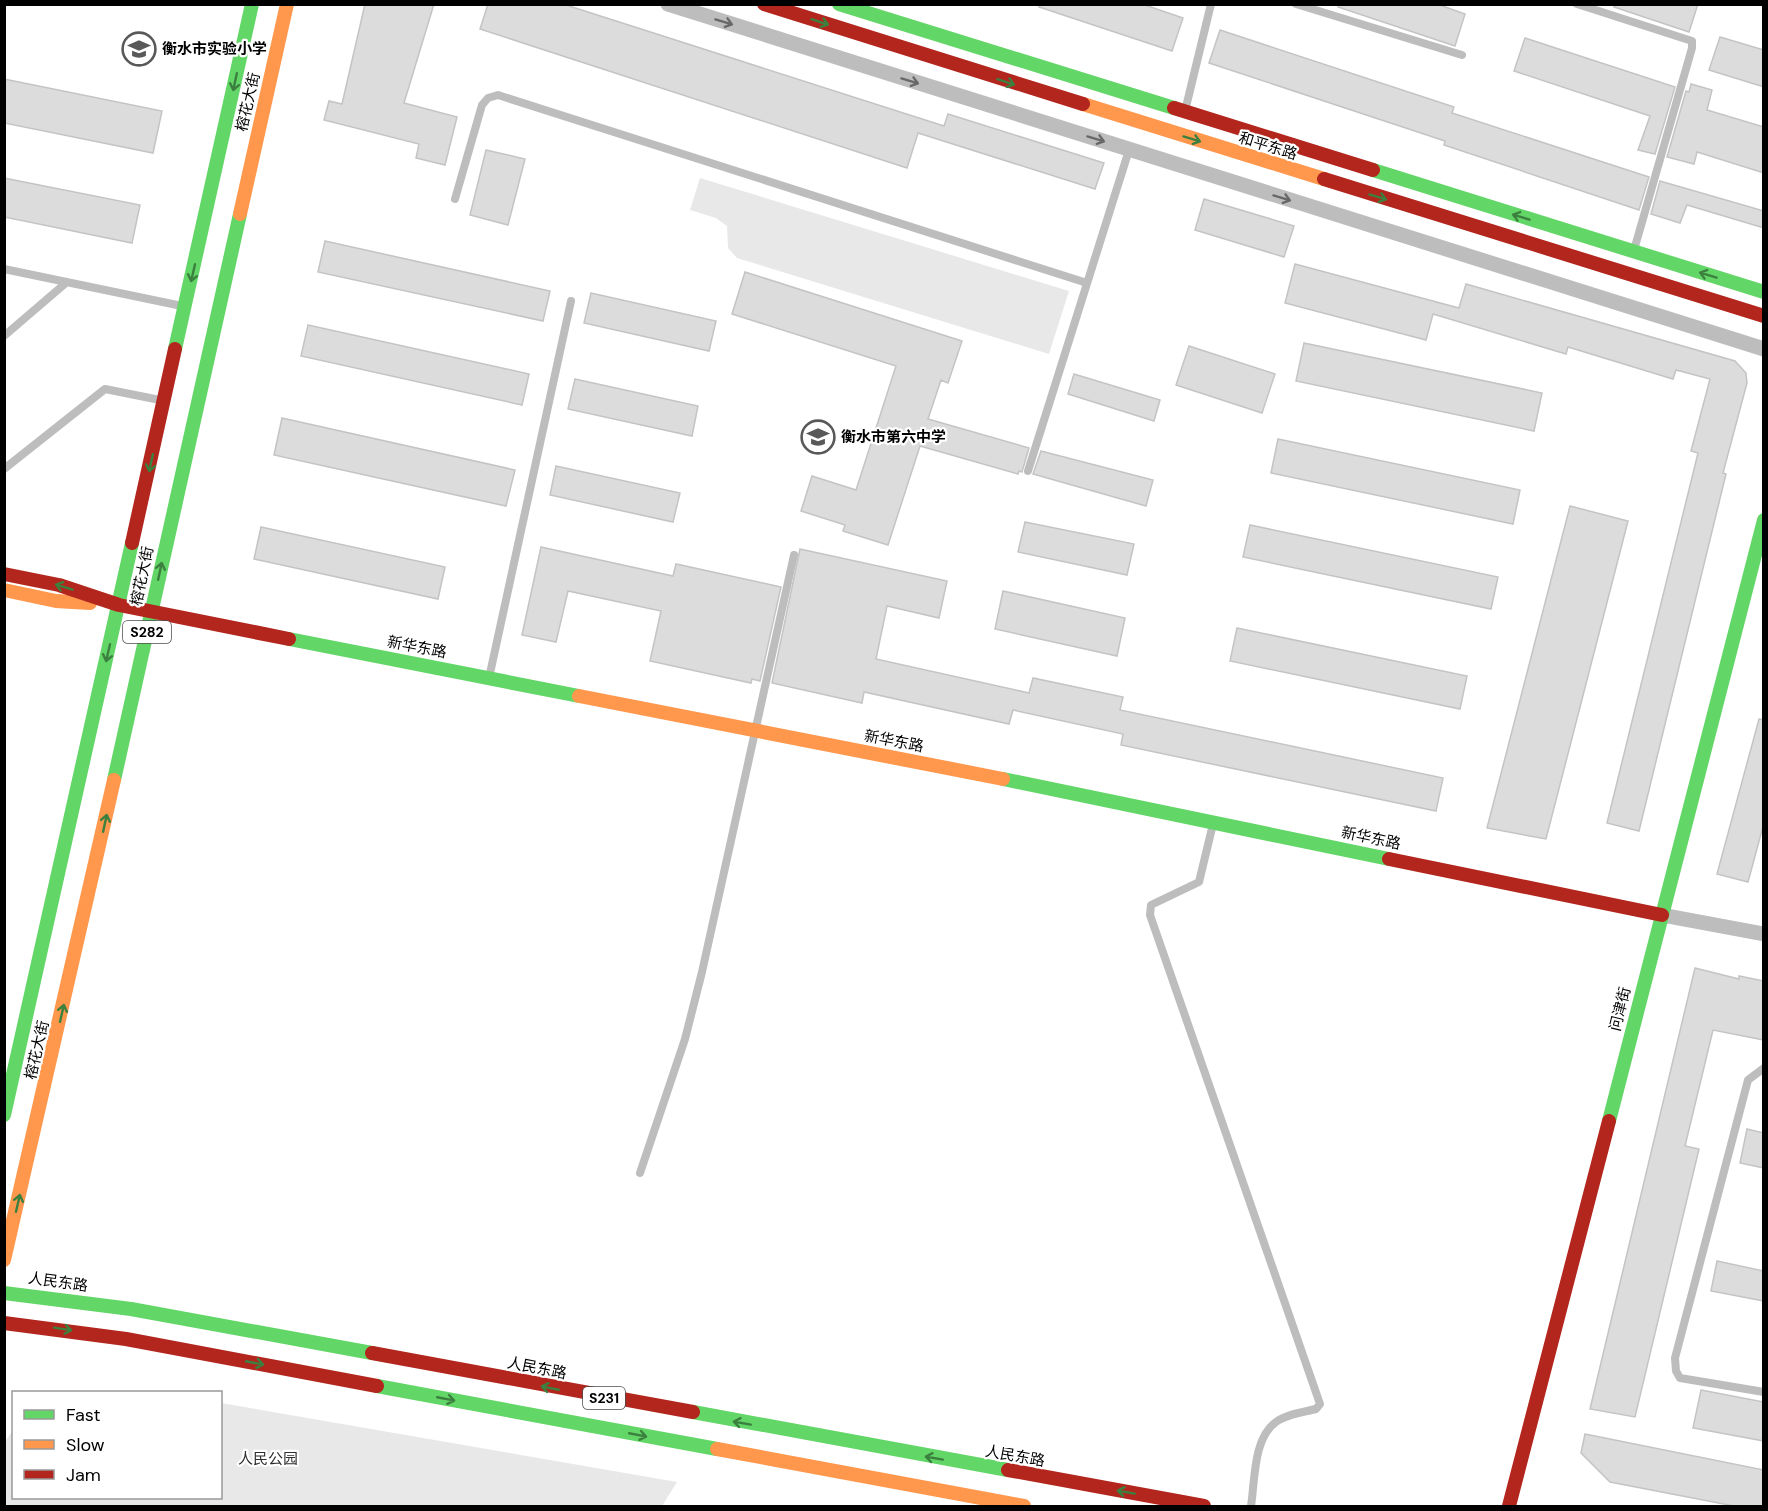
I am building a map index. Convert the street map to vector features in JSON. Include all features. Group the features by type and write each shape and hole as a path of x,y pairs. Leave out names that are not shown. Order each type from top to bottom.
{"main road":[{"name":"榕花大街","path":"4,1115 252,4"},
{"name":"榕花大街","path":"4,1260 287,4"},
{"name":"和平东路","path":"764,4 1764,316"},
{"name":"和平东路","path":"839,4 1764,292"},
{"name":"问津街","path":"1509,1506 1764,520"},
{"name":"新华东路","path":"4,574 59,585 119,605"},
{"name":"新华东路","path":"4,590 56,601 119,605 151,611 1213,822 1662,915"},
{"name":"人民东路","path":"4,1293 131,1309 1204,1506"},
{"name":"S231","path":"4,1323 126,1339 1024,1506"}],"street":[{"path":"668,4 1764,349"},
{"path":"1662,915 1764,934"}],"lane":[{"path":"1184,113 1211,4"},
{"path":"1296,4 1462,55"},
{"path":"1577,4 1692,41 1692,48 1633,252"},
{"path":"455,199 482,105 488,99 498,95 1088,283"},
{"path":"1029,471 1130,150"},
{"path":"4,269 185,307"},
{"path":"4,336 67,282"},
{"path":"489,678 571,301"},
{"path":"4,469 105,389 164,401"},
{"path":"640,1173 685,1039 794,555"},
{"path":"1213,822 1199,882 1151,905 1150,915 1320,1404 1316,1409 1277,1420 1266,1430 1261,1444 1251,1506"},
{"path":"1764,1068 1748,1080 1675,1358 1676,1371 1680,1378 1764,1392"}],"green space":[{"path":"700,178 1069,291 1049,354 737,258 728,248 727,226 716,218 690,210"},
{"name":"人民公园","path":"222,1403 677,1482 662,1506 5,1506 5,1442 12,1432 12,1499 222,1499"}],"building":[{"path":"365,4 434,4 404,103 457,117 445,165 416,158 419,144 324,120 329,101 342,104"},
{"path":"488,4 563,4 944,126 948,114 1104,163 1095,189 918,133 907,168 480,29"},
{"path":"1040,4 1142,4 1183,18 1172,51 1039,7"},
{"path":"1338,4 1437,4 1465,14 1455,46 1338,7"},
{"path":"1615,4 1698,4 1689,32 1614,7"},
{"path":"1220,30 1454,107 1452,113 1649,177 1639,210 1444,145 1445,141 1209,63"},
{"path":"1720,37 1764,50 1764,87 1709,70"},
{"path":"1525,38 1675,87 1655,154 1638,150 1650,116 1514,71"},
{"path":"4,79 162,111 153,153 4,123"},
{"path":"1691,84 1712,90 1707,110 1764,127 1764,173 1697,152 1694,164 1667,157 1686,91 1689,92"},
{"path":"486,150 525,159 508,225 470,215"},
{"path":"4,178 140,205 132,243 4,217"},
{"path":"1660,181 1764,211 1764,228 1687,205 1680,223 1651,214"},
{"path":"1204,199 1294,226 1284,257 1195,230"},
{"path":"325,241 550,291 543,321 318,272"},
{"path":"1295,264 1459,308 1466,284 1735,361 1746,373 1747,383 1723,473 1726,474 1639,831 1607,823 1698,453 1691,451 1710,379 1676,370 1673,379 1568,347 1566,354 1433,314 1426,340 1285,303"},
{"path":"745,272 962,341 948,383 941,380 928,419 1029,448 1022,472 1019,471 1018,474 920,446 888,545 843,531 845,525 801,511 812,476 856,490 896,366 732,314"},
{"path":"591,293 716,321 709,351 584,323"},
{"path":"308,325 529,374 522,405 301,356"},
{"path":"1304,343 1542,393 1534,431 1296,381"},
{"path":"1189,346 1275,374 1262,413 1176,385"},
{"path":"1074,374 1160,400 1154,421 1068,394"},
{"path":"575,379 698,406 692,436 568,409"},
{"path":"282,418 515,470 506,506 274,455"},
{"path":"1278,439 1520,490 1513,524 1271,473"},
{"path":"1041,451 1153,480 1146,506 1033,474"},
{"path":"556,466 680,493 673,522 550,495"},
{"path":"1570,506 1628,521 1546,839 1487,828"},
{"path":"1025,522 1134,544 1127,575 1018,552"},
{"path":"1250,525 1498,577 1491,609 1243,557"},
{"path":"261,527 445,567 438,599 254,559"},
{"path":"541,547 673,576 676,564 781,587 760,681 752,679 751,683 650,661 661,611 568,591 556,642 522,635"},
{"path":"800,549 947,581 939,618 887,606 876,659 1029,693 1033,678 1123,697 1120,710 1443,778 1436,811 1121,745 1123,734 1013,710 1009,724 864,692 862,703 772,683"},
{"path":"1003,591 1125,618 1117,656 995,629"},
{"path":"1237,628 1467,676 1460,709 1230,661"},
{"path":"1759,719 1764,720 1764,823 1748,882 1717,874"},
{"path":"1695,968 1739,979 1739,976 1764,981 1764,1040 1713,1030 1685,1146 1699,1149 1635,1417 1590,1409"},
{"path":"1747,1129 1764,1133 1764,1168 1740,1163"},
{"path":"1717,1261 1764,1271 1764,1301 1711,1291"},
{"path":"1701,1390 1764,1402 1764,1441 1693,1428"},
{"path":"1585,1434 1764,1470 1764,1506 1734,1506 1610,1482 1581,1453"}],"traffic: fast":[{"path":"175,349 252,4"},
{"path":"839,4 1174,108"},
{"path":"1373,170 1764,292"},
{"path":"114,780 240,214"},
{"path":"1609,1121 1764,520"},
{"path":"4,1115 132,543"},
{"path":"289,639 579,696"},
{"path":"1003,779 1389,859"},
{"path":"4,1293 131,1309 372,1353"},
{"path":"377,1386 717,1449"},
{"path":"693,1412 1008,1470"}],"traffic: slow":[{"path":"240,214 287,4"},
{"path":"1083,104 1324,179"},
{"path":"4,590 56,601 90,603"},
{"path":"579,696 1003,779"},
{"path":"4,1260 114,780"},
{"path":"717,1449 1024,1506"}],"traffic: jam":[{"path":"764,4 1083,104"},
{"path":"1174,108 1373,170"},
{"path":"1324,179 1764,316"},
{"path":"132,543 175,349"},
{"path":"4,574 59,585 119,605 289,639"},
{"path":"1389,859 1662,915"},
{"path":"1509,1506 1609,1121"},
{"path":"4,1323 126,1339 377,1386"},
{"path":"372,1353 693,1412"},
{"path":"1008,1470 1204,1506"}],"place":[{"name":"衡水市实验小学","path":"139,49"},
{"name":"衡水市第六中学","path":"818,437"}]}
